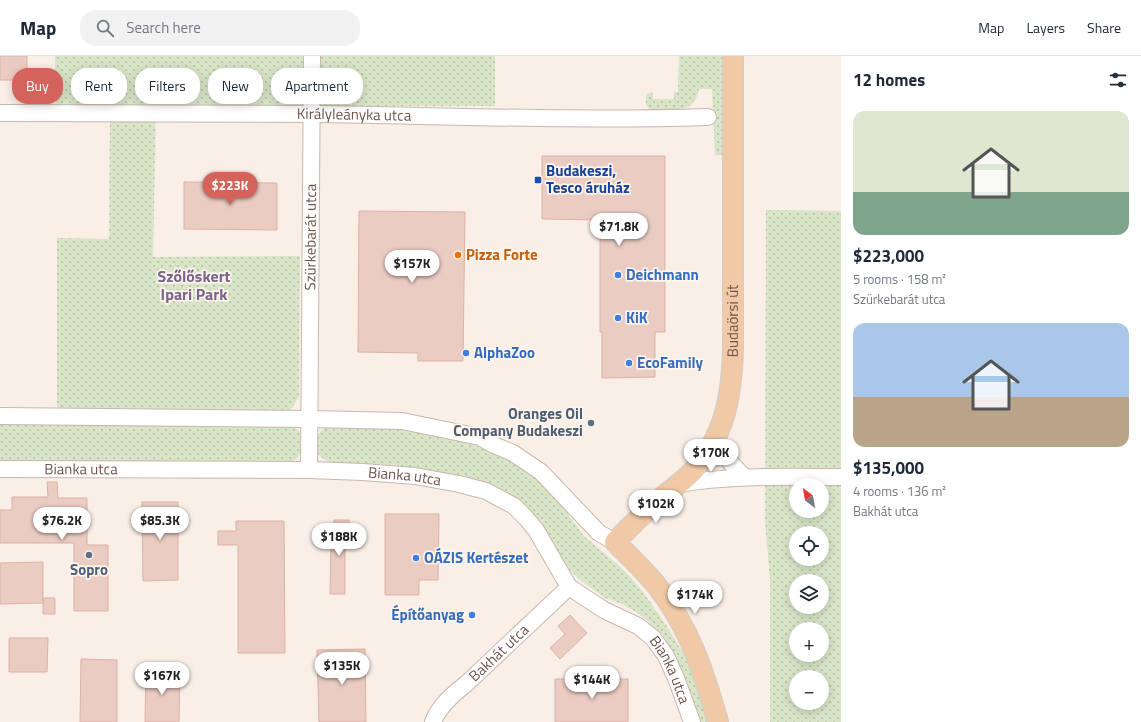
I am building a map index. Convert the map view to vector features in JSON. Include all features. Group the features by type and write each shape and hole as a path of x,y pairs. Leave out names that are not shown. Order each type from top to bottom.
{"main road":[{"name":"Budaörsi út","path":"614,542 631,524 691,472 705,456 716,438 730,396 732,372 733,56"},
{"path":"614,542 657,586 680,620 698,657 718,722"}],"street":[{"name":"Szürkebarát utca","path":"309,470 313,114 312,56"},
{"name":"Királyleányka utca","path":"0,113 313,114 528,119 640,119 708,117"},
{"path":"0,416 402,421 480,437 513,453 541,472 599,533 614,542"},
{"path":"716,438 730,462 744,477"},
{"name":"Bianka utca","path":"0,469 309,470 415,476 459,484 486,491 514,506 526,518 536,530 569,587 604,610 638,626 653,638 666,656 676,678 692,722"},
{"path":"678,484 744,477 841,477"},
{"name":"Bakhát utca","path":"433,722 450,697 466,684 569,587"}],"green space":[{"path":"55,56 495,56 495,106 156,106 153,257 300,256 299,396 293,407 287,412 57,411 57,238 109,239 110,105 56,105 63,104 63,68 55,68"},
{"path":"679,56 723,56 726,155 715,155 712,89 699,89 692,104 681,109 650,110 646,105 647,94 653,92 653,99 674,99 674,92 678,92"},
{"path":"766,210 841,211 841,722 770,722 770,579 765,521"},
{"path":"0,423 292,426 301,435 303,446 299,456 288,463 0,461"},
{"path":"327,426 388,428 436,434 495,451 533,472 557,499 584,536 624,570 644,593 668,628 689,663 710,722 698,722 675,660 664,639 648,621 636,612 622,604 605,598 580,580 567,567 538,519 515,497 501,489 455,476 393,465 335,464 323,458 316,452 319,434"}],"building":[{"path":"0,56 27,56 27,68 12,68 12,80 0,80"},
{"path":"542,156 665,156 665,332 655,332 655,377 602,378 602,332 600,332 600,220 542,219"},
{"path":"184,182 277,183 277,230 184,229"},
{"path":"359,211 465,212 463,361 418,361 418,353 358,352"},
{"path":"47,482 57,482 58,498 87,498 87,545 108,545 108,611 74,611 74,543 0,543 0,510 12,510 12,497 48,497"},
{"path":"142,502 178,502 178,580 143,581"},
{"path":"385,514 439,514 438,580 419,580 419,595 385,595"},
{"path":"334,520 349,520 349,538 345,539 345,594 330,594 331,539 334,539"},
{"path":"236,521 284,521 285,653 238,653 238,545 218,545 218,531 236,531"},
{"path":"43,562 43,598 55,598 55,614 43,614 43,603 0,604 0,563"},
{"path":"570,615 587,633 560,659 550,648 565,634 558,626"},
{"path":"9,638 48,638 47,672 9,672"},
{"path":"365,649 366,722 319,722 317,650"},
{"path":"81,659 117,660 117,722 80,722"},
{"path":"146,669 180,670 179,722 145,722"},
{"path":"555,679 628,679 628,722 555,722"}],"place":[{"name":"Budakeszi, Tesco áruház","path":"538,180"},
{"name":"Pizza Forte","path":"458,255"},
{"name":"Deichmann","path":"618,275"},
{"name":"KiK","path":"618,318"},
{"name":"AlphaZoo","path":"466,353"},
{"name":"EcoFamily","path":"629,363"},
{"name":"Oranges Oil Company Budakeszi","path":"591,423"},
{"name":"Sopro","path":"89,555"},
{"name":"OÁZIS Kertészet","path":"416,558"},
{"name":"Építőanyag","path":"472,615"}],"district":[{"name":"Szőlőskert Ipari Park","path":"194,285"}]}
